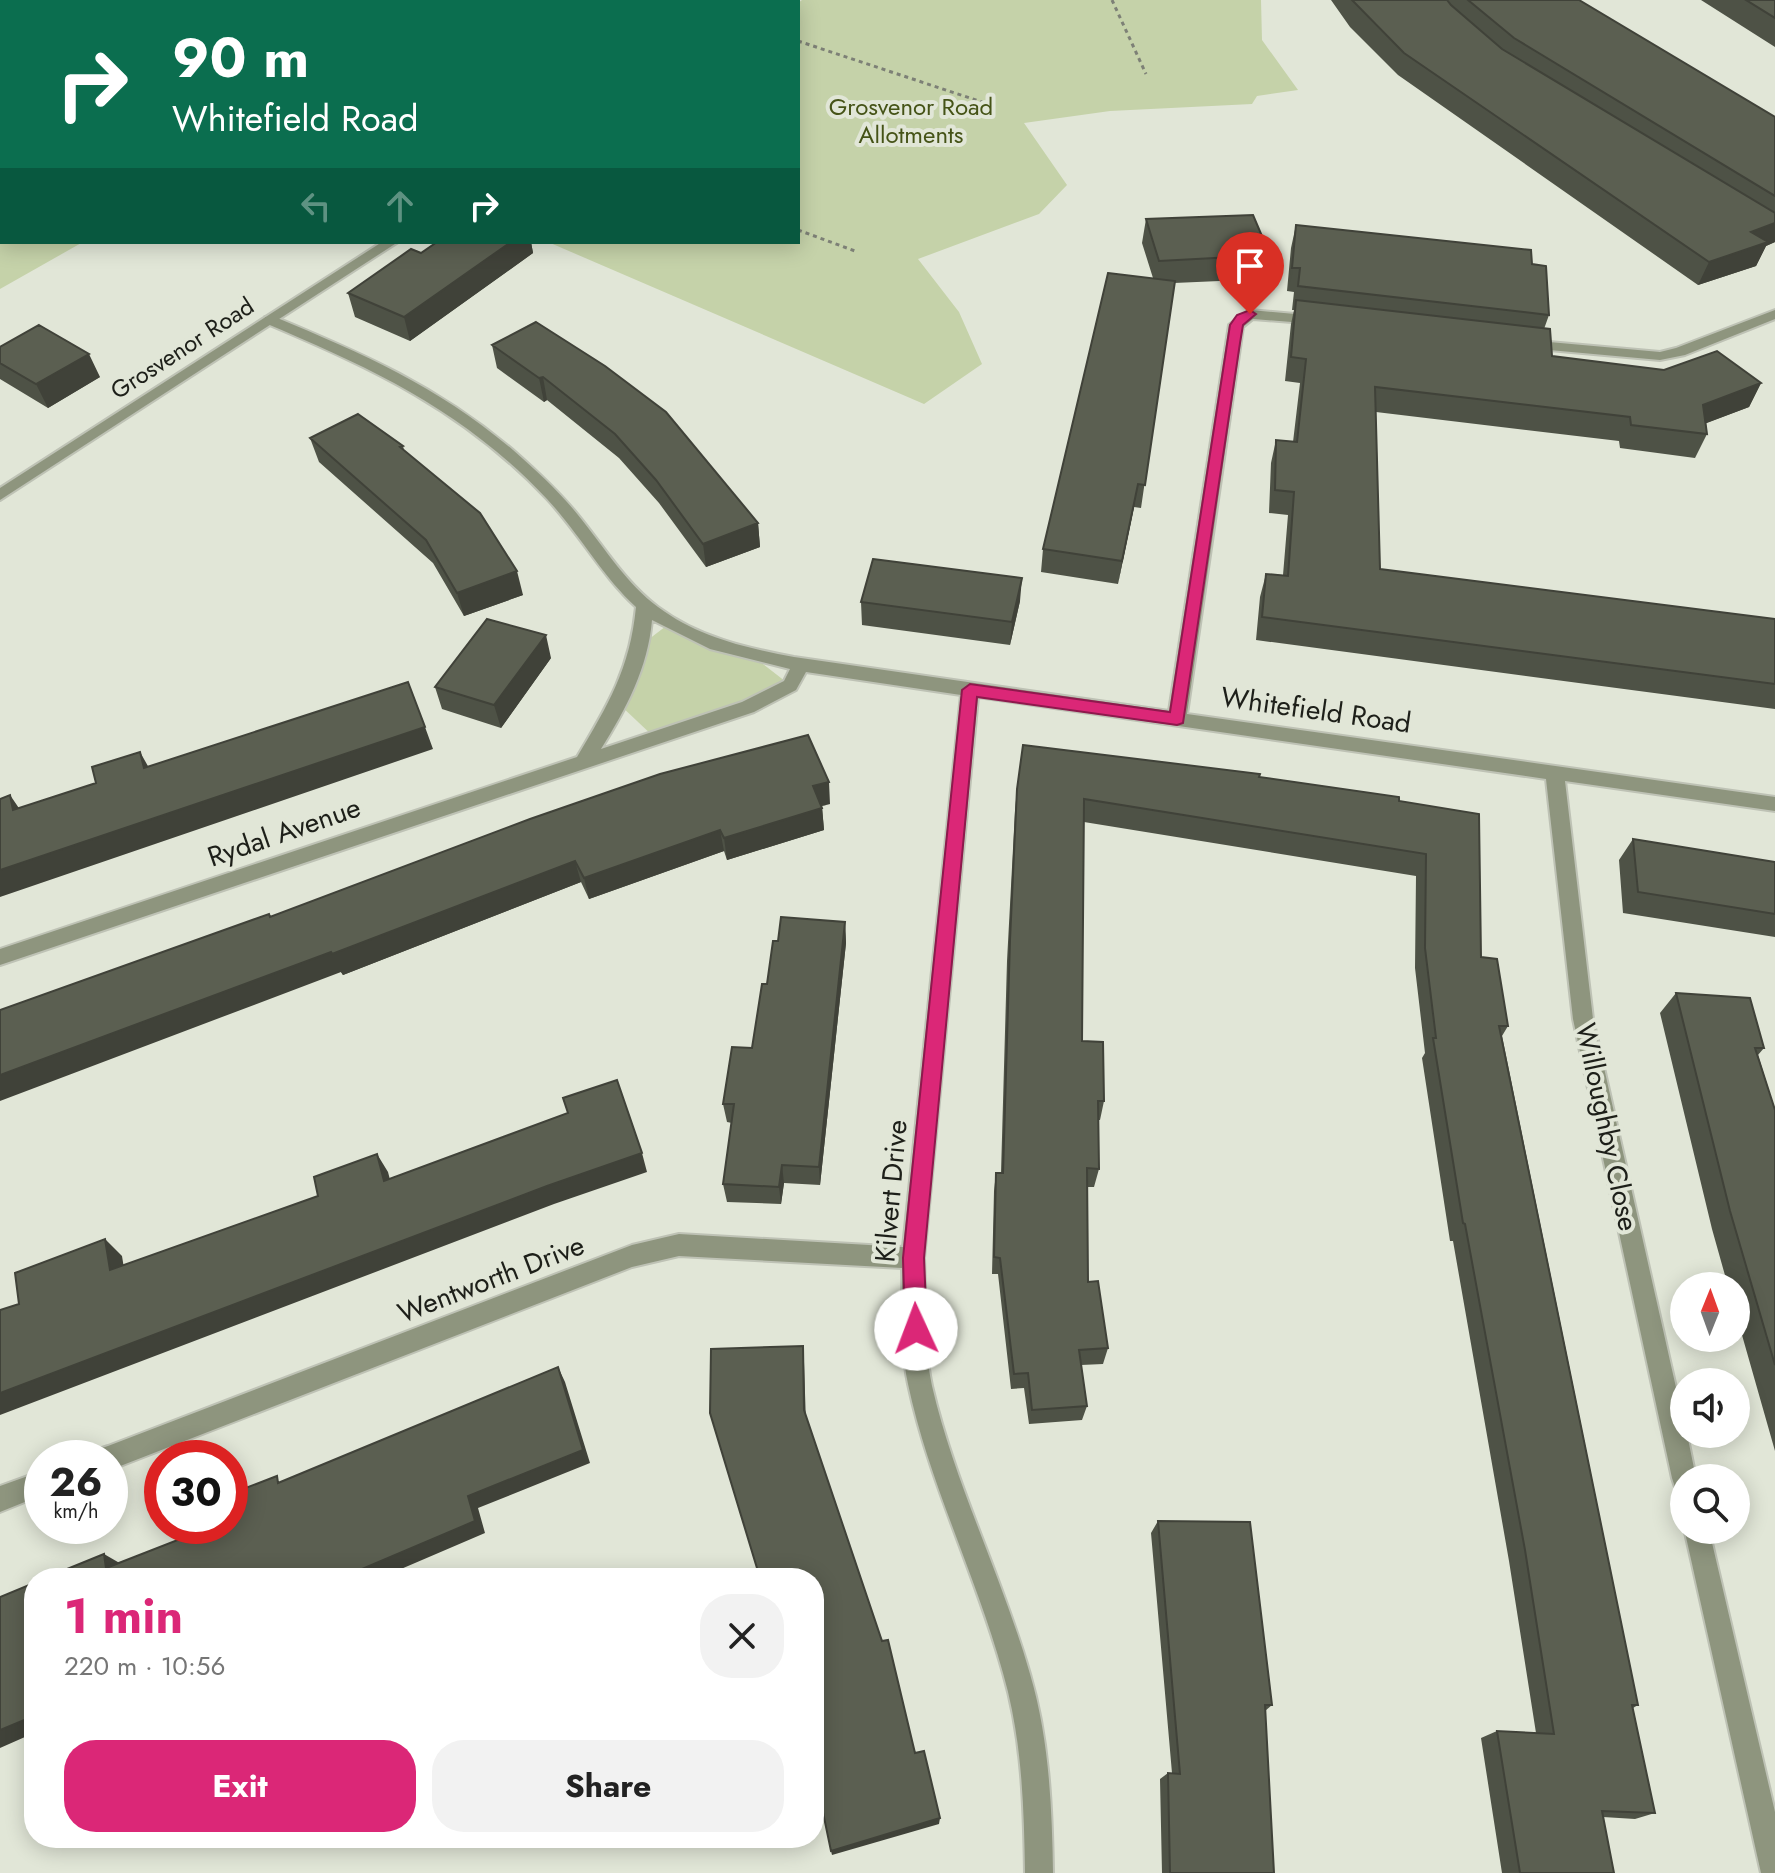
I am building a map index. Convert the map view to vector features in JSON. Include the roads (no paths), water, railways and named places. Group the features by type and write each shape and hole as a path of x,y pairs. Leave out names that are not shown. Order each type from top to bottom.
{"street":[{"name":"Grosvenor Road","path":"0,495 388,244"},
{"path":"1177,719 1236,325 1242,317 1250,314 1329,321"},
{"path":"1515,342 1660,356 1680,352 1775,314"},
{"path":"270,320 377,365 447,407 499,445 553,496 645,606 670,623 709,642 750,654 802,663"},
{"path":"585,759 620,705 634,674 645,606"},
{"name":"Whitefield Road","path":"802,663 970,690 1775,804"},
{"name":"Rydal Avenue","path":"0,957 748,707 790,685 802,663"},
{"name":"Kilvert Drive","path":"970,690 913,1258 919,1383 1017,1674 1031,1743 1038,1801 1039,1873"},
{"name":"Willoughby Close","path":"1555,772 1583,1019 1681,1464"},
{"name":"Wentworth Drive","path":"128,1450 632,1256 679,1245 913,1258"},
{"path":"0,1499 24,1490"},
{"path":"1699,1544 1775,1873"}],"park label":[{"name":"Grosvenor Road Allotments","path":"911,120"}]}
